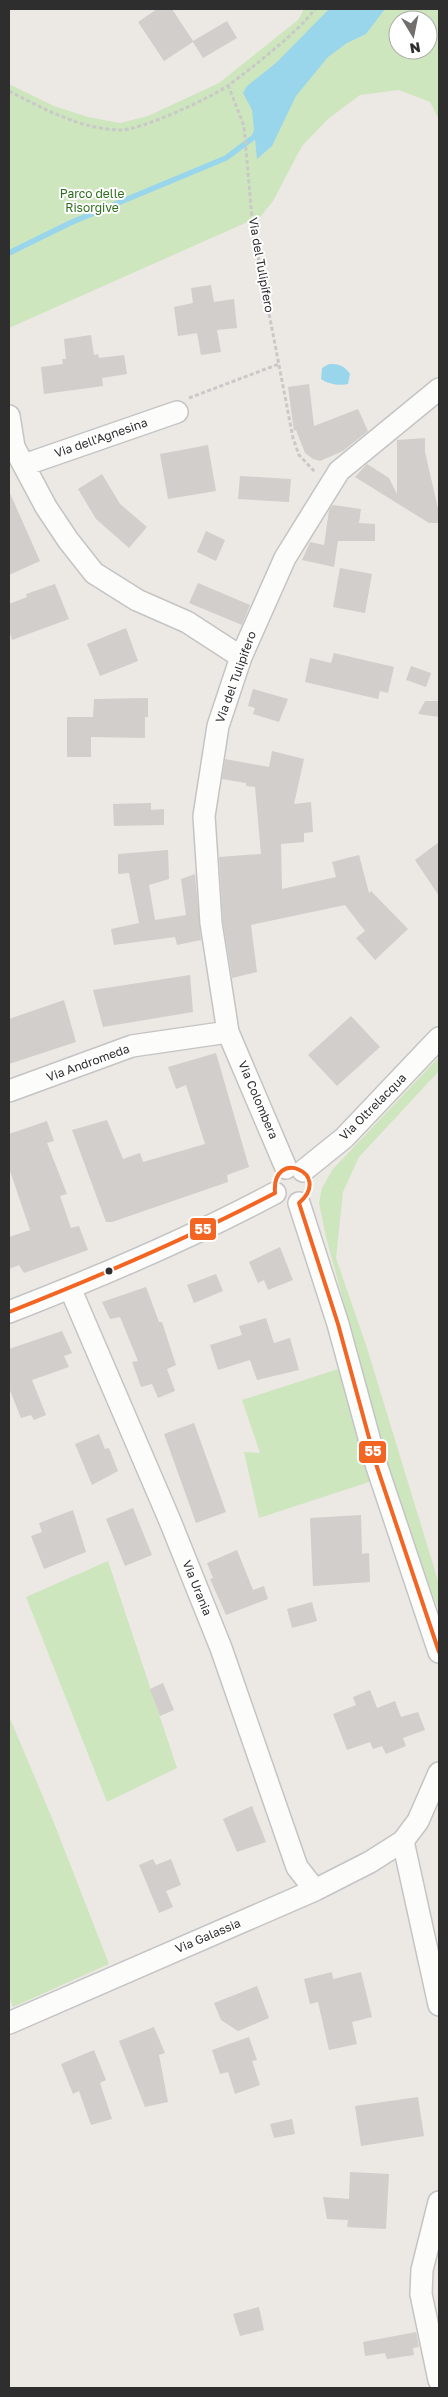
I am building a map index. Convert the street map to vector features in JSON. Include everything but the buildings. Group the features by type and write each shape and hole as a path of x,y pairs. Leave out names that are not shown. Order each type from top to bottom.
{"street":[{"name":"Via del Tulipifero","path":"228,1032 211,922 204,816 218,726 241,657 285,558 329,487 340,471 439,389"},
{"name":"Via dell'Agnesina","path":"24,466 177,412"},
{"path":"9,416 12,448 46,507 68,540 94,573 137,600 187,622 241,657"},
{"name":"Via Andromeda","path":"9,1091 132,1046 228,1032"},
{"name":"Via Colombera","path":"228,1032 295,1170"},
{"name":"Via Oltrelacqua","path":"295,1170 344,1138 439,1038"},
{"path":"295,1170 308,1176 310,1186 308,1195 299,1203 284,1202 275,1193 273,1185 276,1177 295,1170"},
{"path":"9,1312 70,1288 222,1221 275,1193"},
{"path":"299,1203 338,1324 377,1467 439,1652"},
{"name":"Via Urania","path":"70,1288 170,1521 220,1648 297,1867 315,1890"},
{"path":"439,1773 418,1821 403,1841 439,2005"},
{"name":"Via Galassia","path":"9,2023 315,1890 370,1862 403,1841"},
{"path":"439,2202 422,2270 421,2294 439,2380"}],"path":[{"path":"9,92 51,113 86,124 122,130 152,122 228,86 304,23 315,9"},
{"name":"Via del Tulipifero","path":"228,86 244,126 253,230 293,438 299,455 329,487"},
{"path":"177,412 184,399 279,364"}],"green space":[{"name":"Parco delle Risorgive","path":"304,9 439,9 439,120 430,102 399,90 360,95 328,119 302,146 273,201 261,216 9,328 9,84 54,106 88,117 120,123 148,116 219,83 298,20"},
{"path":"439,1057 439,1071 359,1157 343,1192 336,1258 367,1348 439,1584 439,1611 400,1511 326,1237 319,1203 322,1188 333,1169"},
{"path":"338,1369 372,1481 259,1518 244,1452 260,1453 242,1400"},
{"path":"108,1561 177,1768 107,1802 26,1597"},
{"path":"9,1716 54,1823 109,1964 13,2007 9,1996"}],"water":[{"path":"329,9 385,9 366,34 347,43 328,57 296,96 272,146 257,159 252,110 243,93 247,86 277,62"},
{"path":"329,364 338,365 346,369 350,374 348,384 334,384 321,379 322,368"}],"waterway":[{"path":"9,253 70,223 226,158 254,137 257,130"}],"transit line":[{"name":"55","path":"9,1312 144,1256 210,1226 275,1193 276,1179 282,1171 290,1168 299,1170 306,1175 309,1182 308,1192 299,1203 338,1324 377,1467 439,1652"}]}
